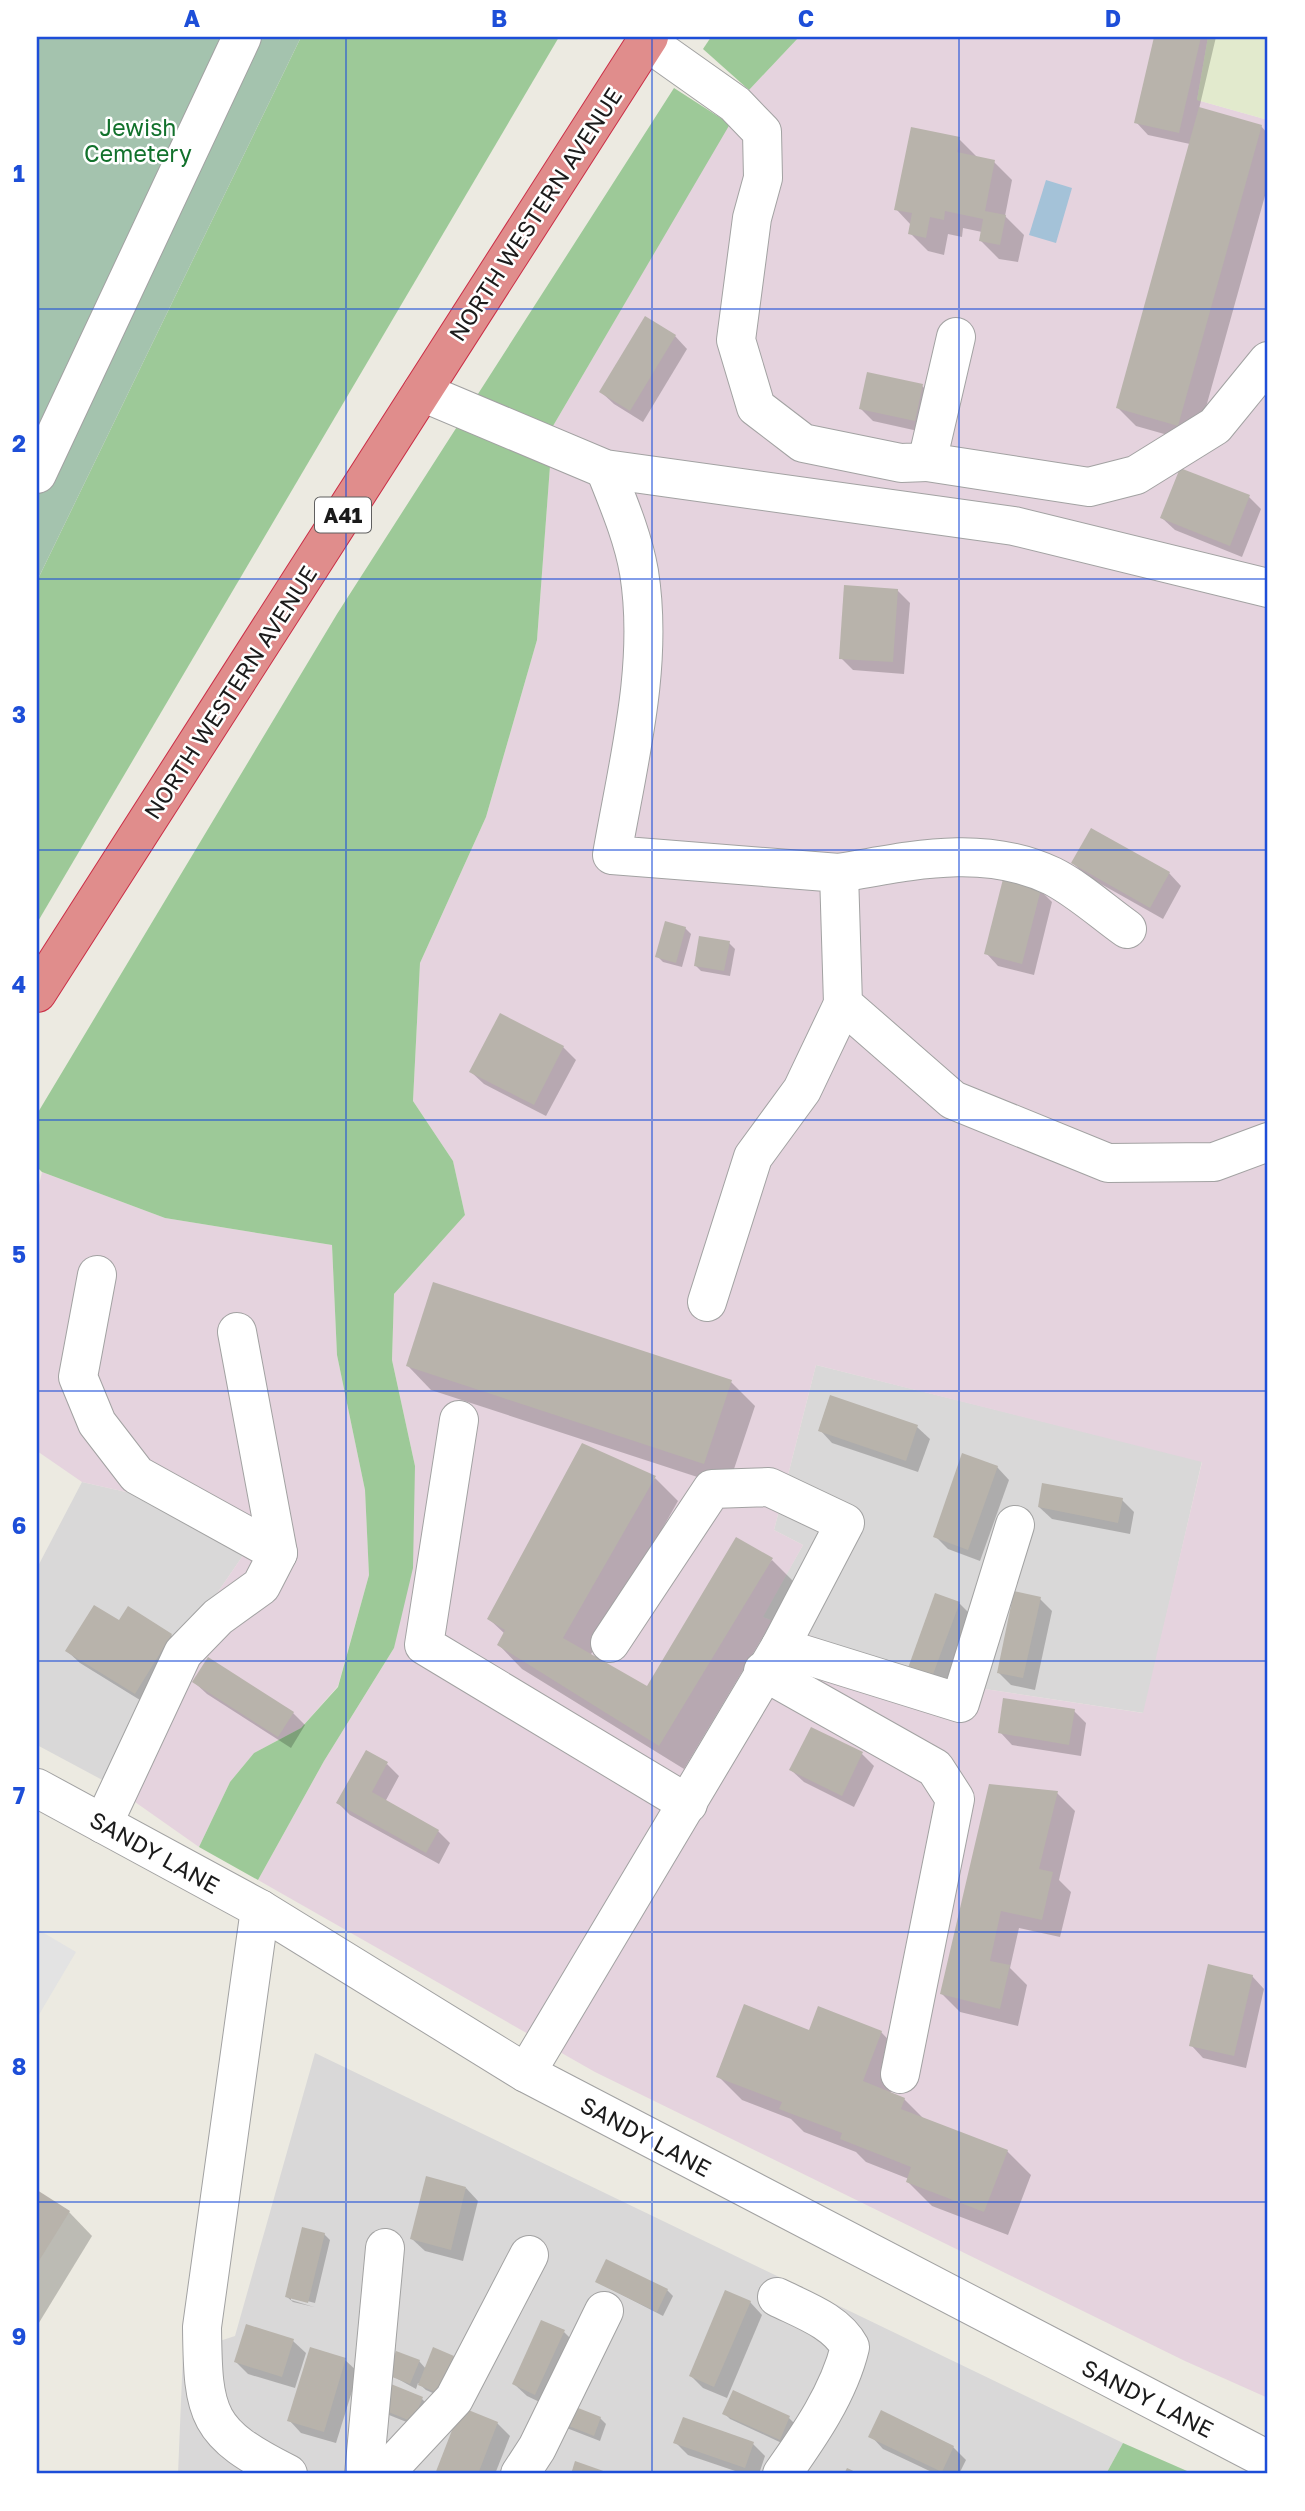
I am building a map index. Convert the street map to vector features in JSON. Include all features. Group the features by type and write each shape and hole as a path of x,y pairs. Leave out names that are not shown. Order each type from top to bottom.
{"highway":[{"name":"NORTH WESTERN AVENUE","path":"37,993 648,39"}],"street":[{"path":"37,474 242,37"},
{"path":"648,39 736,104 762,132 763,178 752,218 736,340 756,407 803,443 901,463 927,462 1089,487 1136,475 1215,426 1268,361"},
{"path":"927,462 956,337"},
{"path":"422,392 605,469 1014,526 1268,588"},
{"path":"605,469 639,570 645,633 638,702 612,855 839,873 946,856 1005,859 1053,876 1128,929"},
{"path":"707,1301 753,1157 802,1090 844,1004 839,873"},
{"path":"844,1004 953,1100 1108,1163 1214,1161 1268,1142"},
{"path":"97,1275 78,1377 97,1423 137,1475 278,1553"},
{"path":"103,1824 183,1653 218,1617 261,1586 278,1553 237,1332"},
{"path":"459,1420 424,1645 688,1804"},
{"path":"526,2073 688,1804 772,1659 845,1523 769,1487 712,1489 610,1643"},
{"path":"772,1659 960,1703 1015,1525"},
{"path":"772,1659 936,1769 955,1799 900,2074"},
{"name":"SANDY LANE","path":"37,1788 260,1909 526,2073 1268,2460"},
{"path":"260,1909 202,2327 202,2387 215,2424 251,2456 288,2474"},
{"path":"363,2474 385,2248"},
{"path":"384,2474 454,2399 528,2255"},
{"path":"777,2297 824,2321 844,2335 850,2347 846,2362 822,2412 782,2474"},
{"path":"520,2474 537,2448 604,2311"}],"shaded area":[{"path":"799,37 1208,37 1197,100 1268,120 1268,2398 1185,2361 595,2072 258,1880 324,1761 394,1648 415,1466 392,1360 394,1294 465,1215 453,1161 413,1101 420,963 486,817 537,640 553,426 749,90","holes":["816,1365 1202,1462 1143,1713 925,1680 763,1617 803,1545 774,1530"]},
{"path":"42,1172 165,1218 332,1245 337,1355 365,1490 369,1575 338,1686 301,1728 254,1753 230,1782 199,1847 108,1783 157,1681 246,1551 135,1494 82,1482 37,1451 37,1194"},
{"path":"816,1365 1202,1461 1144,1713 925,1680 762,1617 803,1545 774,1530"},
{"path":"82,1482 135,1494 246,1551 157,1681 108,1783 37,1745 37,1568"},
{"path":"37,1929 76,1952 37,2018"},
{"path":"315,2053 1123,2443 1106,2474 178,2474 183,2353 235,2336"}],"green space":[{"name":"Jewish Cemetery","path":"37,37 301,37 37,581"},
{"path":"301,37 559,37 37,923 37,581"},
{"path":"711,37 799,37 749,90 703,49"},
{"path":"1208,37 1268,37 1268,120 1197,100"},
{"path":"674,88 730,124 553,426 537,640 486,817 420,963 413,1101 453,1161 465,1215 394,1294 392,1360 415,1466 413,1568 394,1648 324,1761 258,1880 199,1847 230,1782 254,1753 301,1728 338,1687 369,1575 365,1490 337,1355 332,1245 165,1218 42,1172 37,1167 37,1114 337,614"},
{"path":"1123,2443 1194,2474 1106,2474"}],"water":[{"path":"1046,180 1072,188 1056,243 1029,235"}],"building":[{"path":"1154,37 1201,37 1179,133 1134,123"},
{"path":"1199,107 1262,125 1178,426 1116,408"},
{"path":"911,127 960,137 957,152 995,160 985,211 1006,215 1000,245 979,241 983,219 945,211 944,220 930,217 926,238 908,234 912,213 894,210"},
{"path":"645,316 676,335 630,411 599,392"},
{"path":"867,372 923,384 915,421 859,409"},
{"path":"1180,468 1250,495 1230,546 1160,518"},
{"path":"844,585 898,589 893,662 839,659"},
{"path":"1091,828 1170,872 1150,908 1071,863"},
{"path":"1003,879 1041,889 1022,964 984,954"},
{"path":"665,921 686,927 676,963 655,957"},
{"path":"699,936 730,941 724,971 694,966"},
{"path":"500,1013 564,1046 534,1105 469,1072"},
{"path":"433,1282 732,1380 704,1464 406,1366"},
{"path":"830,1395 918,1425 906,1461 818,1431"},
{"path":"582,1443 656,1476 563,1638 647,1686 736,1537 773,1558 659,1746 497,1645 505,1630 487,1619"},
{"path":"962,1453 998,1466 968,1550 933,1537"},
{"path":"1042,1483 1123,1498 1118,1523 1038,1507"},
{"path":"1014,1591 1041,1597 1023,1678 997,1673"},
{"path":"935,1593 960,1602 932,1677 908,1668"},
{"path":"94,1605 119,1620 128,1606 172,1634 135,1694 65,1651"},
{"path":"208,1657 294,1712 278,1737 192,1682"},
{"path":"1003,1698 1075,1709 1069,1745 998,1733"},
{"path":"811,1727 863,1752 842,1796 789,1770"},
{"path":"366,1750 388,1762 372,1792 439,1830 426,1853 336,1803"},
{"path":"989,1784 1058,1791 1039,1869 1053,1872 1042,1920 1001,1911 990,1961 1010,1965 1000,2009 940,1994"},
{"path":"1208,1964 1253,1975 1234,2056 1189,2046"},
{"path":"744,2004 809,2030 818,2006 882,2031 863,2081 905,2098 901,2109 1008,2150 984,2212 906,2182 911,2167 840,2139 842,2133 779,2109 782,2102 716,2077"},
{"path":"426,2176 466,2187 451,2250 410,2239"},
{"path":"37,2190 70,2211 37,2264"},
{"path":"302,2227 325,2233 308,2303 285,2297"},
{"path":"606,2259 668,2289 657,2312 595,2282"},
{"path":"725,2290 751,2301 714,2387 689,2376"},
{"path":"541,2320 565,2330 535,2395 512,2384"},
{"path":"246,2324 294,2339 282,2377 234,2362"},
{"path":"310,2347 346,2358 324,2432 287,2421"},
{"path":"433,2347 454,2356 438,2393 418,2385"},
{"path":"396,2351 420,2360 410,2384 387,2375"},
{"path":"391,2384 423,2397 413,2422 381,2409"},
{"path":"733,2390 790,2416 780,2440 722,2414"},
{"path":"563,2402 601,2417 594,2436 556,2421"},
{"path":"461,2407 498,2422 478,2474 435,2474"},
{"path":"881,2410 954,2446 942,2472 868,2437"},
{"path":"683,2417 754,2442 745,2468 673,2443"},
{"path":"575,2461 612,2474 571,2474"},
{"path":"847,2468 860,2474 844,2474"}]}
